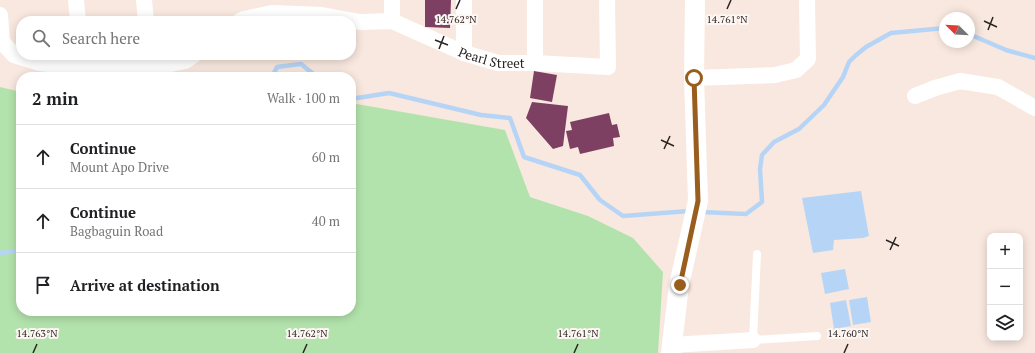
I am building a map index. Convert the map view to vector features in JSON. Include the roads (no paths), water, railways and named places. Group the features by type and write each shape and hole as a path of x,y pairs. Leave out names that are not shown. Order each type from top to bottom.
{"street":[{"path":"76,0 78,16"},
{"path":"144,0 146,16"},
{"path":"392,0 392,21"},
{"path":"464,0 464,52"},
{"path":"535,0 535,63"},
{"name":"Pearl Street","path":"356,21 392,21 464,52 498,63 535,63 608,67 607,0"},
{"path":"695,0 694,78 698,201 680,285 671,349 753,340"},
{"path":"694,78 775,75 796,70 808,59 807,0"},
{"name":"Pearl Street","path":"258,16 272,13 322,14 332,16"},
{"path":"0,15 2,42 16,56"},
{"path":"30,60 40,63 64,66 82,61 151,62 186,60"},
{"path":"915,96 935,88 960,81 998,87 1035,108"}],"lane":[{"path":"757,254 753,340 817,336"}],"water":[{"path":"861,191 869,236 863,238 834,240 833,250 813,253 802,198"},
{"path":"845,269 849,289 825,294 821,273"},
{"path":"867,297 871,322 853,325 849,300"},
{"path":"846,300 851,326 834,329 830,303"}],"waterway":[{"path":"701,212 746,214 762,202 760,169 762,155 774,142 799,129 824,105 843,77 849,62 866,47 891,33 939,29"},
{"path":"975,37 1006,50 1035,58"},
{"path":"274,72 277,67 301,64 311,72"},
{"path":"356,98 389,93 481,115 510,118 524,157 580,175 600,200 623,216 689,211"},
{"path":"0,253 16,251"}]}
